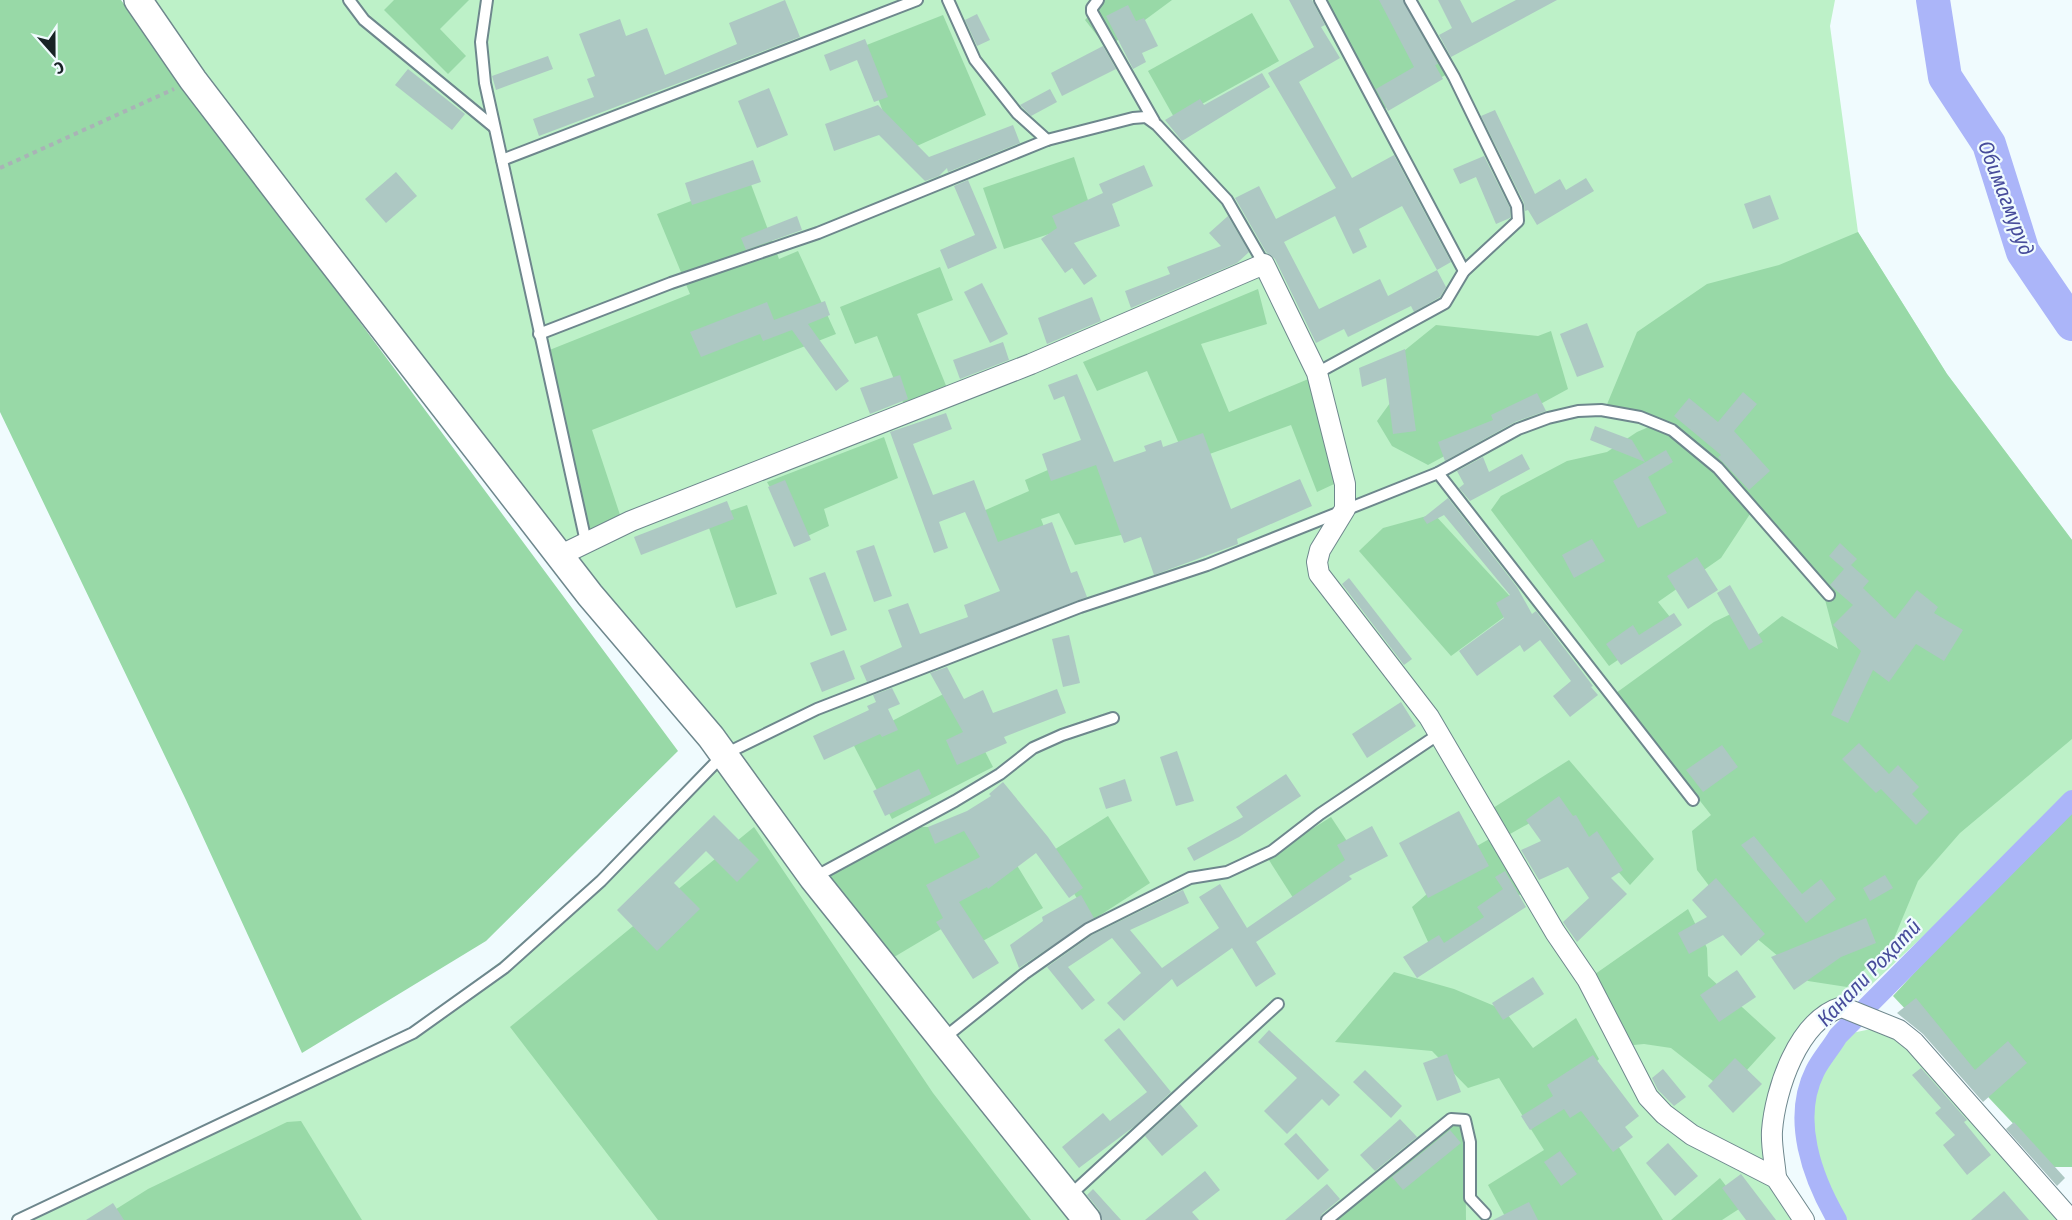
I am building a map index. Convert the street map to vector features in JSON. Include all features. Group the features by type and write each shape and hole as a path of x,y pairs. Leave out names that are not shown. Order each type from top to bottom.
{"street":[{"path":"138,0 194,80 590,595 695,717 813,878 944,1038 1067,1198 1087,1220"},
{"path":"561,555 586,542 806,451 1031,364 1264,264 1317,373 1346,484 1346,509 1320,550 1317,562 1319,574 1439,734 1555,932 1587,979 1648,1097 1664,1114 1692,1135 1776,1178"},
{"path":"1804,1220 1776,1178 1772,1132 1781,1087 1791,1061 1820,1018 1842,1007 1899,1030 1914,1042 2069,1211"}],"lane":[{"path":"349,0 364,20 494,128"},
{"path":"487,0 481,42 485,83 586,542"},
{"path":"502,159 917,0"},
{"path":"948,0 975,60 1017,113 1047,140"},
{"path":"1098,0 1092,12 1157,125"},
{"path":"1320,0 1464,271"},
{"path":"1317,373 1445,303 1455,291 1464,271 1518,221 1519,215 1454,77 1410,0"},
{"path":"539,334 671,283 818,233 1047,140 1133,118 1146,117 1157,125 1227,200 1264,264"},
{"path":"18,1220 30,1217 413,1033 504,968 601,881 723,755 816,709 1080,607 1207,565 1438,473 1518,429 1548,418 1578,411 1601,411 1652,420 1672,430 1707,457 1829,595"},
{"path":"1438,473 1693,800"},
{"path":"813,878 955,801 1000,774 1033,748 1062,735 1113,718"},
{"path":"944,1038 1024,974 1088,929 1190,878 1227,872 1272,850 1320,814 1439,734"},
{"path":"1067,1198 1278,1004"},
{"path":"1327,1220 1451,1119 1457,1117 1465,1120 1470,1142 1470,1198 1485,1214"}],"path":[{"path":"0,168 194,80"}],"green space":[{"path":"0,0 121,0 678,751 486,941 302,1053 186,800 0,412"},
{"path":"141,0 1835,0 1830,26 1858,232 1947,374 2072,540 2072,798 1843,1011 1833,1013 1794,1063 1774,1135 1789,1191 1809,1220 23,1220 413,1027 500,962 599,876 718,751"},
{"path":"394,0 469,0 440,29 466,56 448,74 384,10"},
{"path":"1104,0 1172,0 1107,48 1085,20"},
{"path":"1319,0 1409,0 1451,72 1380,111"},
{"path":"1252,13 1279,61 1175,119 1148,71"},
{"path":"943,15 986,115 899,154 859,48"},
{"path":"1074,157 1094,219 1004,249 983,188"},
{"path":"749,179 779,259 798,251 836,334 592,430 625,530 590,543 542,353 690,294 657,214"},
{"path":"1858,232 1947,374 2072,540 2072,739 1960,833 1918,881 1893,941 1847,987 1808,981 1736,921 1697,870 1692,831 1711,815 1616,693 1714,622 1737,611 1755,637 1782,616 1838,649 1823,592 1750,514 1721,558 1658,602 1674,622 1609,666 1491,510 1501,496 1567,461 1607,452 1637,432 1658,423 1603,414 1637,332 1707,284 1779,265"},
{"path":"940,267 953,300 917,314 947,388 904,405 877,336 855,344 840,307"},
{"path":"1258,289 1267,324 1201,344 1229,412 1318,375 1347,478 1317,492 1291,425 1187,462 1147,371 1097,391 1083,362"},
{"path":"1436,325 1538,336 1551,331 1568,389 1428,465 1392,446 1377,421 1398,392 1394,359"},
{"path":"884,437 898,478 824,509 829,526 799,540 767,482"},
{"path":"1098,448 1130,533 1075,545 1059,513 1041,519 1054,553 1002,573 974,515 1029,491 1025,480"},
{"path":"747,505 777,594 736,608 706,519"},
{"path":"1434,514 1519,606 1451,656 1359,551 1383,528"},
{"path":"953,689 993,767 892,819 852,742"},
{"path":"1569,760 1654,859 1630,885 1560,806 1510,834 1493,808"},
{"path":"2072,801 2072,1167 2054,1167 1893,996"},
{"path":"1108,816 1150,883 1091,921 1049,853"},
{"path":"1331,817 1362,864 1297,904 1267,857"},
{"path":"754,827 933,1093 1031,1220 658,1220 510,1027"},
{"path":"910,827 976,827 1010,854 1043,908 968,949 953,922 884,963 817,878"},
{"path":"1491,838 1522,893 1435,957 1412,907 1435,887 1426,875"},
{"path":"1688,909 1707,948 1708,976 1776,1038 1727,1092 1671,1048 1644,1044 1623,1046 1588,979"},
{"path":"1394,972 1454,989 1504,1010 1533,1048 1576,1018 1599,1059 1585,1074 1611,1134 1663,1220 1507,1220 1488,1185 1544,1150 1499,1078 1468,1088 1432,1051 1335,1042"},
{"path":"1885,1026 1914,1044 2067,1220 1837,1220 1820,1185 1808,1147 1805,1108 1808,1089 1817,1067 1838,1036"},
{"path":"1456,1120 1465,1122 1466,1220 1330,1220"},
{"path":"301,1121 362,1220 119,1220 113,1211 148,1189 287,1122"},
{"path":"1720,1178 1742,1207 1722,1220 1671,1220"}],"building":[{"path":"785,0 800,37 539,136 533,119 594,97 587,79 595,76 579,34 620,19 626,36 647,28 665,75 737,44 729,23"},
{"path":"1289,0 1312,0 1325,25 1321,27 1340,58 1299,82 1352,178 1394,155 1451,262 1437,270 1446,287 1440,297 1414,312 1411,306 1348,337 1344,329 1316,343 1275,259 1266,252 1235,198 1259,186 1276,219 1336,188 1268,73 1314,47","holes":["1402,206 1437,270 1388,296 1380,279 1319,309 1284,242 1335,216 1353,254 1367,247 1359,229"]},
{"path":"1379,0 1403,0 1438,64 1435,65 1443,79 1388,111 1376,89 1414,67"},
{"path":"1438,0 1460,0 1472,23 1516,0 1557,0 1451,57 1439,35 1452,28"},
{"path":"1128,5 1136,21 1144,18 1158,46 1142,53 1146,62 1133,69 1106,16"},
{"path":"977,14 990,40 977,46 965,20"},
{"path":"865,39 888,97 874,102 857,60 830,71 824,55"},
{"path":"1103,46 1116,69 1062,96 1051,73"},
{"path":"548,56 553,69 496,90 492,76"},
{"path":"408,69 465,114 452,130 395,85"},
{"path":"1262,73 1270,87 1182,141 1165,120 1200,99 1204,105"},
{"path":"769,88 788,135 757,148 738,101"},
{"path":"1050,89 1057,102 1031,116 1020,105"},
{"path":"878,105 929,157 1013,125 1020,143 948,172 947,168 939,176 925,181 879,135 834,151 825,124"},
{"path":"1495,110 1535,194 1560,179 1566,190 1586,178 1594,191 1537,225 1528,210 1525,211 1524,203 1481,116"},
{"path":"1484,156 1510,208 1510,218 1496,224 1476,177 1460,184 1453,169"},
{"path":"753,160 761,182 692,205 685,183"},
{"path":"1144,165 1153,186 1112,204 1120,226 1074,243 1097,276 1084,285 1072,268 1065,273 1041,239 1057,228 1052,216 1103,193 1099,184"},
{"path":"396,172 417,196 386,223 365,199"},
{"path":"968,180 997,248 948,269 940,250 975,235 954,186"},
{"path":"1770,195 1779,219 1753,229 1744,204"},
{"path":"797,216 802,230 746,250 741,238"},
{"path":"1228,216 1249,252 1237,263 1131,308 1125,291 1170,274 1167,267 1221,246 1209,233"},
{"path":"982,283 1008,334 990,343 964,292"},
{"path":"1092,297 1101,321 1047,344 1038,318"},
{"path":"825,301 830,315 808,324 849,381 836,391 792,330 763,341 760,334 701,357 690,332 767,302 774,320"},
{"path":"1587,323 1604,367 1577,377 1560,334"},
{"path":"1003,342 1009,360 960,379 953,360"},
{"path":"1405,349 1416,431 1393,434 1386,378 1362,387 1359,368"},
{"path":"1077,374 1114,462 1146,451 1144,446 1161,440 1163,447 1203,433 1231,509 1300,479 1312,506 1237,539 1238,544 1154,575 1141,537 1124,543 1096,465 1051,481 1042,454 1081,440 1064,396 1054,400 1048,385"},
{"path":"900,375 908,399 870,414 860,388"},
{"path":"1743,392 1757,404 1734,431 1770,471 1749,490 1718,457 1721,455 1674,416 1689,398 1718,422"},
{"path":"1537,393 1546,411 1515,422 1445,461 1438,442 1493,420 1491,415"},
{"path":"946,413 952,429 913,444 933,495 974,480 998,542 1052,522 1071,573 1077,571 1087,597 867,682 860,666 902,647 888,610 908,603 920,634 968,617 964,605 1000,591 965,512 939,522 948,548 934,553 890,432"},
{"path":"1595,426 1632,440 1645,462 1590,440"},
{"path":"1666,450 1673,462 1648,477 1667,513 1638,528 1613,481"},
{"path":"1522,454 1530,469 1470,501 1459,488 1464,484 1457,471 1483,457 1489,472"},
{"path":"785,480 811,540 794,547 768,487"},
{"path":"1448,498 1517,587 1532,614 1536,611 1593,686 1591,687 1598,695 1570,717 1553,696 1571,681 1540,640 1524,652 1520,645 1477,676 1459,651 1504,618 1496,603 1510,595 1444,515 1427,524 1423,518"},
{"path":"727,501 734,519 641,555 634,537"},
{"path":"1592,539 1605,561 1574,578 1562,555"},
{"path":"1840,543 1857,559 1851,565 1869,581 1863,588 1895,619 1917,590 1938,607 1934,613 1963,630 1944,661 1916,644 1889,682 1873,670 1848,723 1831,715 1861,651 1833,625 1853,605 1830,585 1844,569 1829,556"},
{"path":"874,545 892,596 874,602 856,551"},
{"path":"1697,557 1718,590 1688,609 1667,576"},
{"path":"825,572 847,630 831,636 809,578"},
{"path":"1349,578 1412,659 1404,665 1342,584"},
{"path":"1730,585 1763,642 1749,650 1717,593"},
{"path":"1674,613 1682,625 1621,665 1606,644 1633,625 1639,635"},
{"path":"1069,635 1080,683 1063,687 1052,639"},
{"path":"844,650 855,679 822,692 810,663"},
{"path":"947,667 964,699 983,690 993,713 1057,689 1066,713 1004,737 1007,743 957,765 946,740 963,732 930,673"},
{"path":"892,688 900,704 888,709 898,730 882,737 880,734 824,760 813,736 869,710 867,706 876,702 873,695"},
{"path":"1401,702 1416,726 1367,758 1352,734"},
{"path":"1859,743 1889,774 1898,765 1919,787 1912,794 1929,812 1916,825 1881,789 1876,793 1842,759"},
{"path":"1722,745 1738,767 1703,792 1686,770"},
{"path":"1177,751 1194,801 1176,806 1160,757"},
{"path":"919,769 931,794 885,816 873,791"},
{"path":"1286,774 1301,796 1239,837 1194,861 1187,848 1243,817 1236,807"},
{"path":"1125,779 1132,801 1106,809 1099,788"},
{"path":"1003,782 1048,837 1083,888 1069,898 1036,853 988,889 987,887 959,902 999,963 973,979 936,922 943,918 926,885 980,857 964,831 935,844 928,827 967,811 991,796 989,794"},
{"path":"1559,796 1573,816 1576,815 1589,837 1597,831 1623,870 1611,878 1627,894 1577,942 1563,922 1589,898 1568,867 1539,880 1521,850 1541,841 1526,820"},
{"path":"1459,811 1489,866 1428,898 1399,843"},
{"path":"714,815 759,860 737,882 706,851 674,883 700,909 657,951 617,910"},
{"path":"1372,826 1388,856 1349,876 1352,879 1256,942 1276,974 1256,987 1232,948 1177,987 1172,979 1124,1021 1107,1003 1141,973 1112,938 1068,967 1095,1000 1082,1010 1047,967 1092,935 1183,890 1189,903 1130,930 1162,968 1219,928 1199,897 1220,884 1247,928 1345,860 1337,845"},
{"path":"1754,836 1802,894 1821,879 1836,899 1806,923 1741,845"},
{"path":"1505,871 1526,907 1417,978 1403,957 1439,935 1444,943 1484,917 1477,907 1503,889 1495,877"},
{"path":"1885,875 1893,888 1870,901 1863,888"},
{"path":"1716,878 1765,934 1741,956 1723,935 1689,954 1678,933 1707,917 1692,900"},
{"path":"1081,895 1094,918 1019,968 1010,945 1043,921 1042,917"},
{"path":"1866,918 1876,943 1841,957 1794,990 1771,957"},
{"path":"1737,970 1756,997 1719,1022 1700,995"},
{"path":"1533,977 1544,994 1503,1020 1492,1003"},
{"path":"1916,998 1975,1070 2008,1041 2027,1063 1983,1102 1923,1034 1897,1013"},
{"path":"1119,1028 1171,1092 1136,1125 1079,1168 1062,1147 1103,1113 1110,1121 1147,1092 1104,1040"},
{"path":"1269,1030 1340,1095 1329,1106 1322,1099 1287,1134 1264,1111 1297,1078 1258,1042"},
{"path":"1447,1054 1461,1092 1437,1101 1423,1063"},
{"path":"1593,1055 1639,1116 1625,1127 1633,1137 1613,1152 1581,1111 1570,1118 1564,1109 1530,1130 1521,1116 1553,1096 1547,1085"},
{"path":"1735,1058 1762,1084 1733,1113 1708,1086"},
{"path":"1921,1068 1967,1120 1964,1122 1991,1155 1967,1175 1943,1145 1955,1135 1935,1113 1941,1108 1912,1075"},
{"path":"1663,1069 1686,1097 1674,1106 1658,1090 1652,1078"},
{"path":"1365,1070 1402,1106 1391,1118 1353,1082"},
{"path":"1180,1104 1198,1126 1162,1156 1145,1136"},
{"path":"1400,1119 1417,1137 1375,1171 1360,1155"},
{"path":"2014,1122 2065,1178 2057,1186 2006,1129"},
{"path":"1450,1130 1461,1143 1403,1190 1392,1177"},
{"path":"1296,1133 1329,1170 1318,1180 1284,1144"},
{"path":"1668,1143 1698,1176 1675,1196 1646,1163"},
{"path":"1560,1151 1577,1174 1561,1186 1544,1162"},
{"path":"1205,1171 1220,1190 1192,1212 1199,1220 1145,1220"},
{"path":"1741,1174 1776,1220 1746,1220 1722,1188"},
{"path":"1327,1184 1340,1199 1322,1214 1320,1220 1285,1220"},
{"path":"1093,1189 1121,1220 1102,1220 1099,1210 1087,1195"},
{"path":"2004,1191 2029,1220 1971,1220"},
{"path":"1529,1202 1538,1220 1493,1220"},
{"path":"113,1203 124,1220 86,1220"}],"waterway":[{"name":"Обимагмуруд","path":"1933,0 1945,77 1989,144 2023,252 2072,324"},
{"name":"Канали Роҳатӣ","path":"1837,1220 1813,1167 1805,1128 1808,1089 1817,1067 1838,1036 2072,800"}]}
